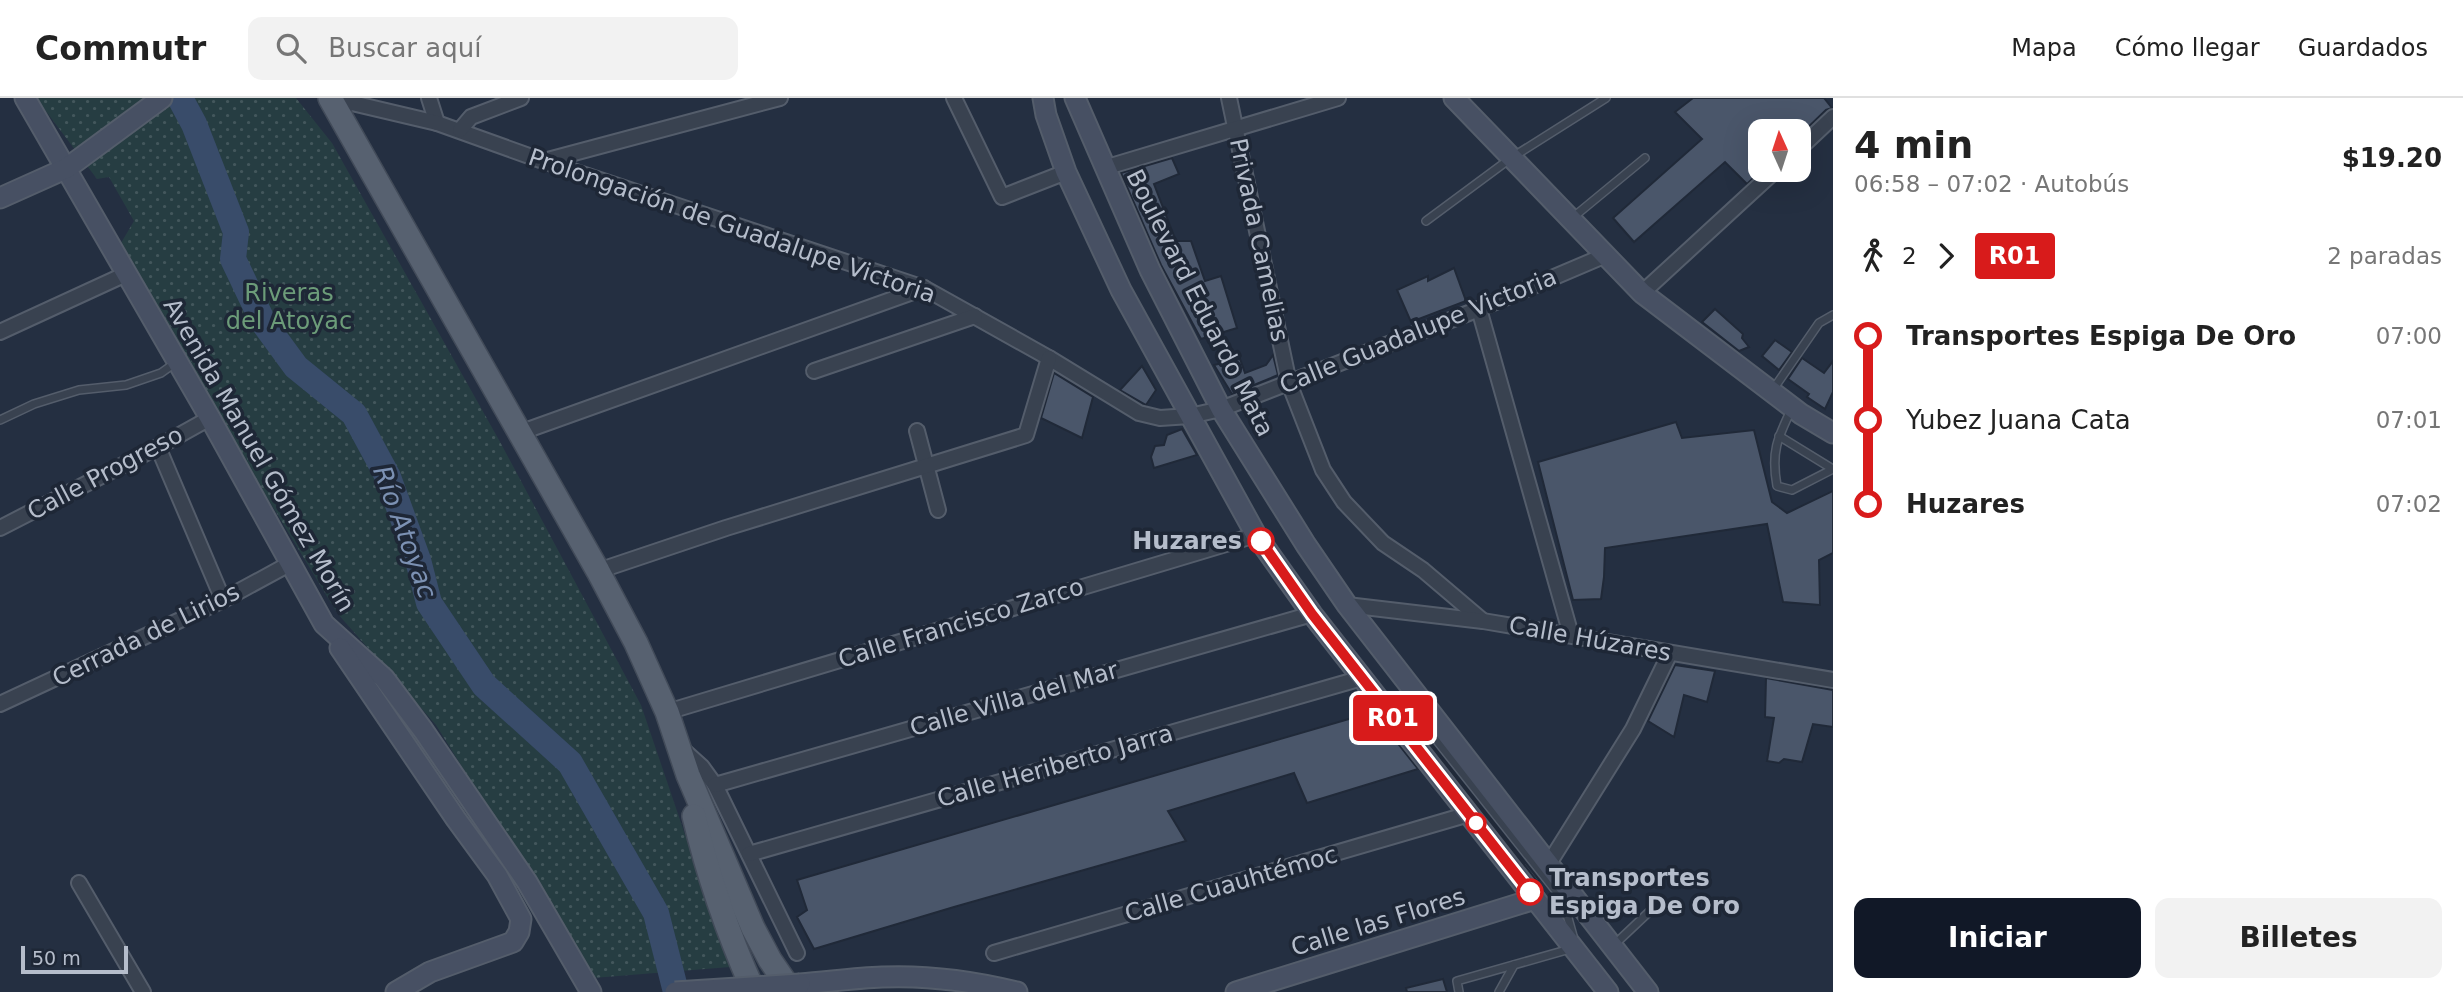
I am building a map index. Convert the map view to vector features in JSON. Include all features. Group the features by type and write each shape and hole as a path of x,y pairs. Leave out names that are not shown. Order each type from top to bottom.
{"main road":[{"name":"Avenida Manuel Gómez Morín","path":"25,98 74,162 126,274 324,624 384,678 408,709 527,882 591,992"},
{"path":"0,198 74,162 162,98"},
{"path":"1043,98 1046,115 1066,172 1121,290 1256,535 1312,614 1608,992"},
{"name":"Boulevard Eduardo Mata","path":"1075,98 1150,270 1221,410 1306,545 1347,605 1648,992"},
{"path":"1454,98 1642,293 1792,407 1833,433"},
{"path":"333,102 636,643 667,712 688,775 753,928 770,960 796,988"},
{"path":"324,624 456,819 498,875 521,919 519,932 513,942 430,972 396,992"},
{"path":"688,775 690,803 702,852 754,992"},
{"name":"Calle las Flores","path":"1236,992 1535,899"},
{"path":"881,977 896,992"},
{"path":"675,992 796,988 881,977 924,985 1017,992"}],"street":[{"path":"429,98 437,122"},
{"path":"460,130 471,117 521,98"},
{"path":"543,161 779,98"},
{"path":"954,98 1002,197 1066,172"},
{"name":"Privada Camelias","path":"1229,98 1289,383 1323,470 1344,502 1383,543 1423,570 1483,621"},
{"path":"1104,168 1338,98"},
{"name":"Prolongación de Guadalupe Victoria","path":"333,102 352,103 437,122 543,161 924,288 1049,358 1139,413 1160,418 1190,416"},
{"path":"1811,138 1833,117"},
{"path":"1642,293 1763,182"},
{"name":"Calle Guadalupe Victoria","path":"1190,416 1221,410 1479,309 1606,255"},
{"path":"0,332 126,274"},
{"path":"519,433 924,288"},
{"path":"1479,309 1571,635"},
{"path":"814,371 975,316"},
{"path":"598,571 926,464 1026,435 1049,358"},
{"name":"Calle Progreso","path":"0,528 209,418"},
{"path":"917,431 938,510"},
{"path":"158,447 223,600"},
{"name":"Calle Francisco Zarco","path":"667,712 1256,535"},
{"name":"Cerrada de Lirios","path":"0,704 223,600 291,563"},
{"name":"Calle Húzares","path":"1347,605 1483,621 1833,680"},
{"name":"Calle Villa del Mar","path":"716,785 1312,614"},
{"path":"1548,865 1633,729 1670,653"},
{"name":"Calle Heriberto Jarra","path":"749,854 1364,680"},
{"path":"680,747 702,767 716,785 797,953"},
{"name":"Calle Cuauhtémoc","path":"994,953 1469,814"},
{"path":"79,883 142,992"}],"lane":[{"path":"1426,221 1511,158 1605,98"},
{"path":"1571,219 1645,158"},
{"path":"1771,391 1819,323 1833,315"},
{"path":"0,420 34,404 79,390 126,385 161,373 176,363"},
{"path":"1792,407 1779,436 1773,463 1777,486 1792,490 1832,469"},
{"path":"1779,436 1832,469"},
{"path":"1364,680 1434,737 1563,900 1576,950 1457,981 1459,992"},
{"path":"1612,947 1650,911"},
{"path":"1499,992 1514,965"}],"green space":[{"name":"Riveras del Atoyac","path":"36,98 296,98 332,143 499,440 641,705 730,967 593,978 436,725 337,613 187,365 121,243 134,221 109,177 97,179"}],"building":[{"path":"1693,98 1824,98 1832,108 1826,110 1811,124 1811,119 1748,119 1749,182 1747,184 1725,162 1634,242 1613,218 1702,139 1675,112"},
{"path":"1172,158 1179,174 1154,184 1176,241 1191,241 1205,281 1221,276 1237,328 1201,339 1161,265 1121,173"},
{"path":"1454,268 1466,301 1411,322 1397,290 1428,276 1428,281"},
{"path":"1715,309 1743,334 1742,338 1749,347 1739,351 1702,322"},
{"path":"1775,340 1792,352 1779,370 1762,356"},
{"path":"1273,355 1278,375 1232,394 1214,365 1240,359 1245,373 1266,365"},
{"path":"1802,358 1824,373 1833,361 1833,392 1825,409 1788,379"},
{"path":"1142,366 1156,390 1146,405 1120,390"},
{"path":"1054,373 1093,397 1082,438 1041,418"},
{"path":"1676,422 1682,438 1754,430 1772,502 1787,513 1833,491 1833,553 1819,560 1820,605 1783,602 1767,524 1605,548 1601,599 1573,600 1538,462"},
{"path":"1182,429 1197,455 1154,468 1151,457 1155,446 1164,445 1167,435"},
{"path":"1675,665 1715,671 1707,702 1684,695 1674,737 1648,721"},
{"path":"1766,678 1833,690 1833,727 1813,724 1802,762 1784,759 1779,763 1767,761 1774,718 1765,717"},
{"path":"1373,712 1418,769 1307,803 1294,773 1168,811 1186,841 814,949 797,917 807,910 797,880"},
{"path":"1430,742 1539,880 1537,881"},
{"path":"1443,979 1447,992 1407,992 1406,988"}],"waterway":[{"name":"Río Atoyac","path":"180,98 194,124 236,232 233,259 263,322 296,367 354,414 388,477 418,560 429,603 484,685 570,763 656,913 676,992"}],"bus line":[{"name":"R01","path":"1261,541 1312,614 1530,892"}],"place":[{"name":"Huzares","path":"1261,541"},
{"name":"Transportes Espiga De Oro","path":"1530,892"}]}
